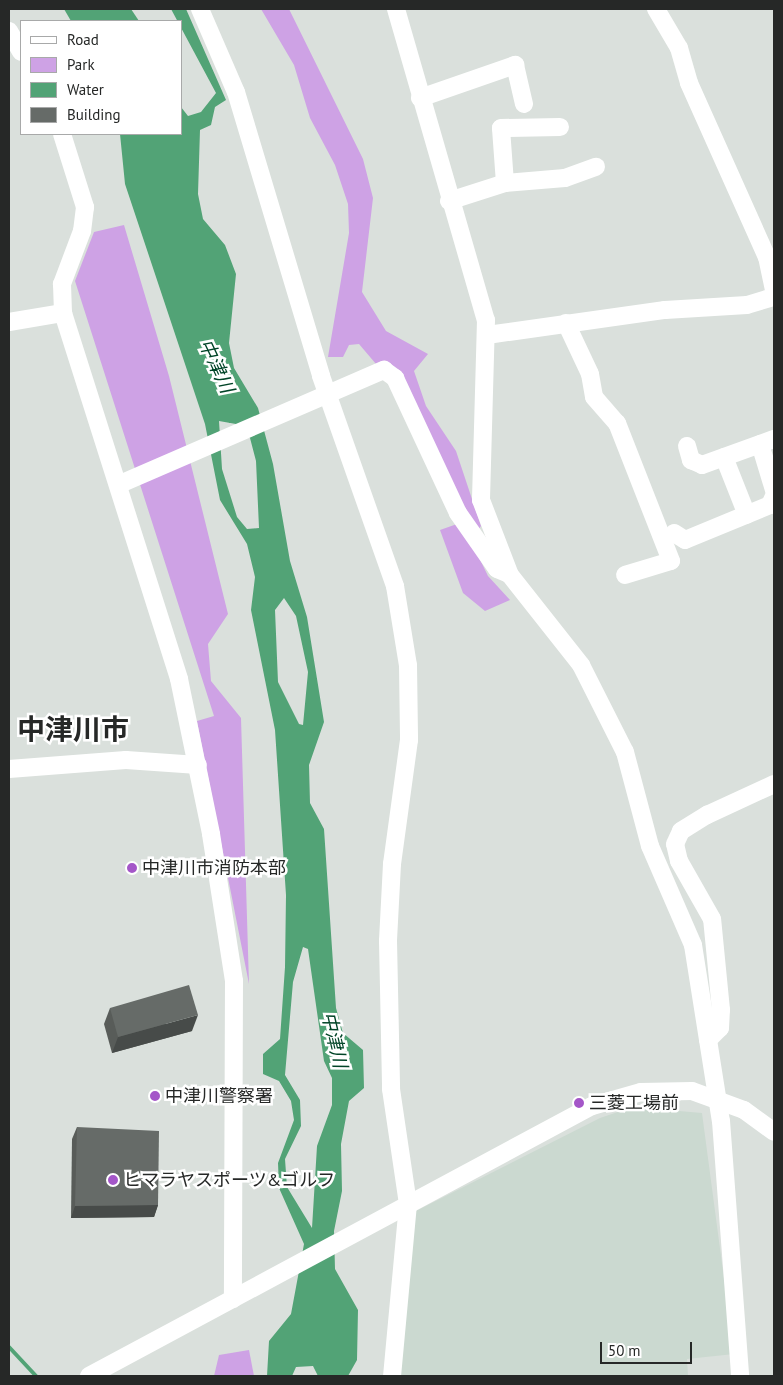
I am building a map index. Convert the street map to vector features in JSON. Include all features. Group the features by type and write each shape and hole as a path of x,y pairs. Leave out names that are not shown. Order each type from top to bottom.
{"street":[{"path":"200,9 236,92 321,376 395,586 408,665 409,740 392,864 387,1010 391,1089 408,1204 392,1376"},
{"path":"396,9 487,335 478,470 481,500 510,575 582,664 625,752 663,882 686,920 717,1097 740,1376"},
{"path":"656,9 679,48 689,83 771,255 774,289"},
{"path":"9,31 20,50"},
{"path":"420,98 514,65 524,104"},
{"path":"505,183 501,128 560,126"},
{"path":"62,135 84,197 82,231 62,284 63,313 120,484 179,679 198,765 236,1004 240,1295"},
{"path":"450,201 505,183 565,178 596,167"},
{"path":"487,335 566,323 747,305 774,297"},
{"path":"9,322 63,313"},
{"path":"566,323 590,374 594,397 617,424 672,561 625,575"},
{"path":"120,484 371,373 384,370 395,378 458,513 497,569 510,575"},
{"path":"687,446 691,460 702,465 767,442 774,490"},
{"path":"724,457 747,514"},
{"path":"674,533 685,540 770,505 774,496"},
{"path":"9,769 126,760 198,765"},
{"path":"708,1040 720,1028 721,1010 712,919 679,861 675,844 681,831 707,815 774,784"},
{"path":"89,1376 592,1106 642,1092 692,1091 717,1097 774,1132"}],"shaded area":[{"path":"633,1107 702,1113 734,1354 687,1359 688,1376 396,1376 412,1213 600,1118"}],"green space":[{"path":"261,9 289,9 363,159 373,198 362,292 386,331 428,354 414,371 426,406 456,451 481,526 471,541 488,576 510,600 485,611 463,593 440,530 457,524 396,374 376,364 359,344 349,345 343,357 328,357 349,233 348,204 335,165 310,118 294,65"},
{"path":"124,225 169,376 228,614 208,644 211,681 241,718 249,984 197,721 214,716 75,281 94,232"},
{"path":"249,1350 254,1376 214,1376 219,1355"}],"water":[{"path":"64,9 131,9 138,20 70,20"},
{"name":"中津川","path":"171,9 186,9 226,100 215,107 211,125 200,130 198,194 203,219 225,245 236,274 229,343 234,368 258,408 273,464 290,561 307,617 324,722 309,765 310,803 324,829 336,1008 343,1033 363,1050 364,1088 349,1101 341,1144 342,1191 334,1231 335,1269 358,1310 357,1360 348,1376 318,1376 313,1366 296,1367 292,1376 267,1376 269,1341 291,1314 304,1244 279,1188 278,1163 294,1120 291,1101 279,1081 263,1074 263,1054 280,1039 285,967 286,895 275,730 251,610 255,577 247,544 220,500 205,424 125,184 120,135 182,135 182,108 188,116 201,112 216,93 182,30 182,20 177,20","holes":["219,421 236,424 250,438 256,461 259,528 247,529 237,517 222,469","284,598 296,616 308,672 303,725 299,724 278,682 275,610","303,947 308,949 324,1061 332,1078 332,1105 317,1146 312,1228 287,1187 285,1159 301,1126 300,1100 285,1075 293,982"]}],"building":[{"path":"189,985 198,1015 118,1037 110,1008"},
{"name":"ヒマラヤスポーツ&ゴルフ","path":"77,1127 159,1131 158,1205 75,1206"}],"waterway":[{"path":"9,1347 36,1376"}],"place":[{"name":"中津川市消防本部","path":"132,868"},
{"name":"中津川警察署","path":"155,1096"},
{"name":"三菱工場前","path":"579,1103"},
{"name":"ヒマラヤスポーツ&ゴルフ","path":"113,1180"}],"district":[{"name":"中津川市","path":"73,729"}]}
